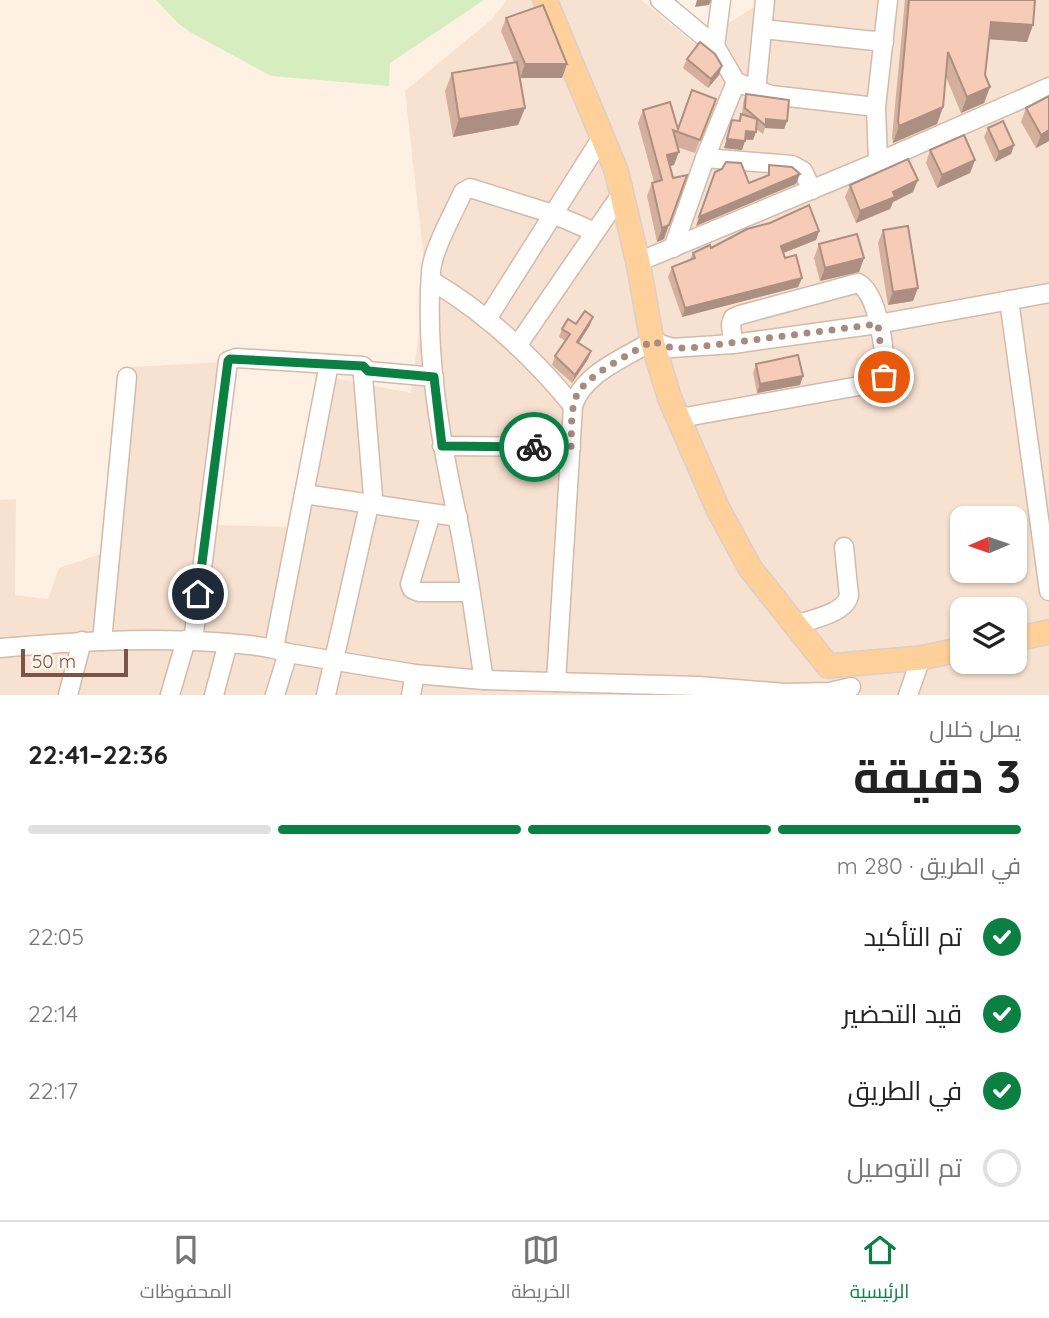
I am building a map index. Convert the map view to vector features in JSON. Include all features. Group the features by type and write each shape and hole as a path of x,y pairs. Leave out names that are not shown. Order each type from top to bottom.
{"main road":[{"path":"545,0 616,170 638,262 652,341 670,399 718,509 750,568 828,666 921,658 950,652"},
{"path":"1027,637 1049,632"}],"street":[{"path":"660,0 715,46 736,82 756,91 876,107"},
{"path":"715,46 721,0"},
{"path":"756,91 765,0"},
{"path":"878,162 876,107 888,0"},
{"path":"763,29 884,42"},
{"path":"673,248 736,82"},
{"path":"638,262 1049,87"},
{"path":"487,319 602,137"},
{"path":"705,158 792,165 803,171 812,190"},
{"path":"484,680 457,517 442,446 430,323 431,271 435,256 465,190 475,189 553,214 595,232"},
{"path":"517,346 622,193"},
{"path":"432,281 463,299 487,319 549,376 573,405"},
{"path":"680,418 870,384 884,377 873,297 866,287 859,283 733,318 733,344"},
{"path":"556,682 573,405 577,394 592,378 652,341 672,348 733,344 878,324 1049,293"},
{"path":"1009,300 1049,591"},
{"path":"170,695 189,640 228,361 236,358 363,366 368,371 434,377"},
{"path":"275,695 304,494 329,364"},
{"path":"326,695 373,496 363,376 368,371"},
{"path":"102,640 127,377"},
{"path":"442,446 571,447"},
{"path":"304,494 457,517"},
{"path":"431,514 410,584 412,589 419,592 470,593"},
{"path":"795,625 841,609 847,603 849,596 844,547"},
{"path":"0,648 102,640 189,640 228,643 415,674 533,687 556,682 594,689 811,693 856,691"},
{"path":"68,695 82,641"},
{"path":"214,695 228,643"},
{"path":"908,695 921,658"},
{"path":"828,666 856,691"},
{"path":"411,695 415,674"}],"shaded area":[{"path":"507,0 641,0 695,44 765,0 1049,0 1049,695 0,695 0,500 16,499 15,595 48,599 59,568 107,552 130,367 224,362 217,525 288,527 329,377 411,393 426,279 405,91 492,19"}],"green space":[{"path":"156,0 484,0 390,63 389,86 271,76 190,32"}],"building":[{"path":"909,0 1035,0 1033,25 991,22 985,75 990,87 967,97 948,52 943,107 899,126"},
{"path":"543,5 567,64 525,64 506,18"},
{"path":"700,42 715,54 722,66 711,79 687,59"},
{"path":"517,62 525,108 459,119 452,73"},
{"path":"692,90 716,99 700,140 673,130 679,152 667,155 673,178 687,175 669,225 662,228 652,183 662,180 643,110 670,102 678,129"},
{"path":"746,94 789,100 787,121 766,119 766,126 745,108"},
{"path":"1049,96 1049,130 1041,135 1026,108"},
{"path":"741,114 757,119 756,132 746,131 745,141 727,139 732,120 740,121"},
{"path":"1003,121 1014,145 999,152 988,128"},
{"path":"964,135 975,160 942,175 930,150"},
{"path":"908,159 918,180 893,192 895,197 860,211 850,185"},
{"path":"726,162 741,163 749,183 769,175 769,165 792,167 800,174 699,217 715,172 722,169"},
{"path":"809,205 819,231 781,246 785,258 796,255 802,278 685,308 672,267 695,258 693,253 710,245 711,248 747,229 770,223"},
{"path":"908,226 918,288 893,292 883,230"},
{"path":"857,234 864,258 825,268 819,244"},
{"path":"585,311 593,317 577,342 591,351 575,375 555,356 570,334 562,329 568,319 576,324"},
{"path":"798,355 803,376 760,384 756,364"}],"way so far":[{"path":"534,447 571,447 573,405 582,387 652,341 672,348 690,348 878,324 884,377"}],"route":[{"path":"198,594 230,359 363,366 368,371 434,377 442,446 534,447"}]}
